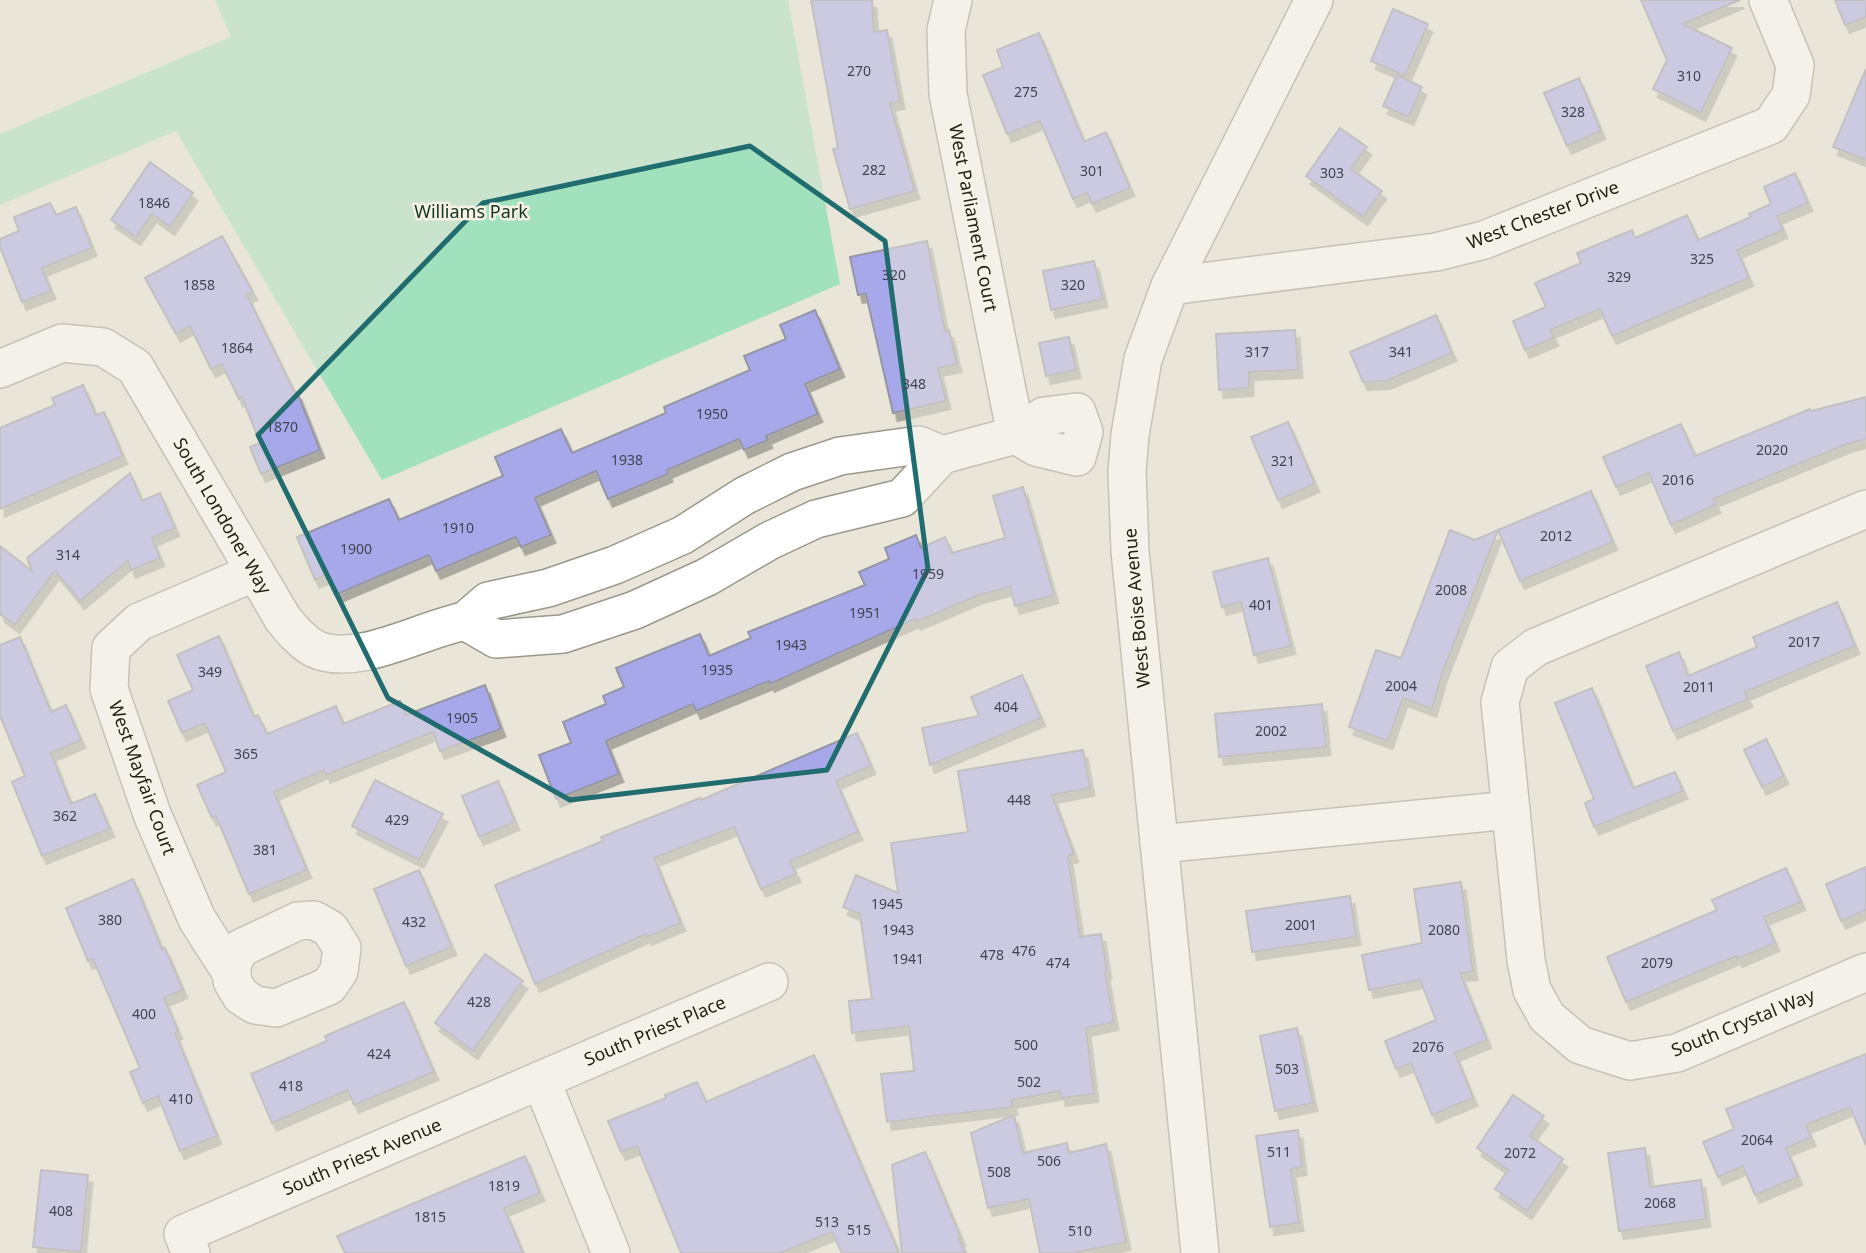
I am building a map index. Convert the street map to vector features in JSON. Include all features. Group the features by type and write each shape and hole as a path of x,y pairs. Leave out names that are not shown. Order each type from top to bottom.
{"street":[{"name":"West Parliament Court","path":"953,0 946,30 948,94 1016,435"},
{"name":"West Boise Avenue","path":"1200,1253 1130,551 1127,471 1130,435 1143,359 1170,286 1314,0"},
{"name":"West Chester Drive","path":"1170,286 1436,252 1484,240 1771,125 1791,95 1794,65 1768,0"},
{"name":"South Londoner Way","path":"0,369 62,343 103,346 135,367 283,619 298,638 317,650 338,653 366,652 444,625 465,621 488,601 548,588 615,565 683,535 744,496 792,472 840,456 919,445 942,455 1016,435 1044,416 1077,412 1084,432 1130,435"},
{"path":"465,621 496,639 563,634 635,610 708,577 769,541 817,519 902,498 942,455"},
{"name":"South Crystal Way","path":"1866,509 1535,647 1510,667 1500,702 1532,990 1547,1017 1580,1045 1630,1061 1677,1053 1866,972"},
{"name":"West Mayfair Court","path":"232,974 197,919 152,814 109,689 111,648 139,622 256,572"},
{"path":"1159,844 1511,810"},
{"name":"South Priest Place","path":"541,1080 769,982"},
{"path":"541,1080 611,1253"},
{"name":"South Priest Avenue","path":"187,1243 541,1080"}],"highlighted area":[{"path":"750,146 885,241 928,569 827,770 570,800 388,698 258,435 483,203"}],"green space":[{"name":"Williams Park","path":"215,0 788,0 840,284 382,480 176,131 0,205 0,134 231,37"}],"building":[{"path":"811,0 872,0 874,32 887,30 900,101 890,103 915,191 850,209 833,149 838,148"},
{"path":"1641,0 1740,0 1683,24 1732,48 1701,113 1653,89 1667,60"},
{"path":"1835,0 1866,0 1866,17 1845,25"},
{"path":"1393,9 1428,24 1405,76 1371,61"},
{"path":"1039,33 1084,142 1106,132 1130,188 1092,204 1087,193 1073,199 1040,121 1007,134 983,75 1003,67 997,50"},
{"path":"1866,69 1866,160 1833,147"},
{"path":"1397,75 1422,87 1409,117 1383,106"},
{"path":"1579,78 1601,131 1567,146 1544,93"},
{"path":"1340,128 1367,147 1351,169 1382,191 1363,217 1306,176"},
{"path":"150,162 193,193 170,227 152,214 136,237 111,220"},
{"path":"1795,173 1808,203 1777,216 1783,230 1737,250 1749,278 1612,336 1600,309 1550,330 1554,338 1525,350 1513,321 1546,307 1535,283 1581,263 1577,253 1632,230 1635,238 1687,215 1698,240 1751,217 1749,214 1771,204 1764,187"},
{"path":"50,203 56,215 76,207 92,248 42,268 51,291 22,302 0,247 0,239 19,231 14,217"},
{"path":"222,236 253,292 247,295 295,393 297,392 320,450 261,474 250,447 260,443 242,397 239,399 222,364 211,369 190,326 176,334 145,278"},
{"path":"927,241 945,331 949,330 957,364 938,368 946,401 893,413 866,294 858,295 850,257"},
{"path":"1094,261 1103,299 1051,310 1043,271"},
{"path":"815,310 840,369 805,384 818,414 766,436 768,440 744,450 739,439 667,470 668,474 608,499 596,471 535,498 551,535 521,547 516,537 436,571 429,555 335,595 326,575 315,580 297,537 389,499 399,520 503,476 495,457 561,429 572,453 666,413 664,407 750,370 744,356 786,339 780,325"},
{"path":"1436,315 1452,353 1386,381 1363,382 1350,352"},
{"path":"1295,330 1298,370 1249,372 1249,388 1219,390 1216,334"},
{"path":"1069,337 1076,370 1046,376 1039,343"},
{"path":"83,385 96,415 104,412 123,456 0,509 0,428 55,405 52,398"},
{"path":"1866,397 1866,439 1847,444 1713,499 1716,505 1671,525 1649,473 1616,487 1603,457 1681,424 1695,456 1810,409 1811,411"},
{"path":"1288,422 1315,484 1278,500 1251,437"},
{"path":"130,473 142,501 160,493 175,528 152,538 160,558 131,570 128,561 80,601 55,571 15,625 0,614 0,546 32,571 27,558"},
{"path":"1023,487 1054,595 1015,606 1010,587 979,595 916,622 915,619 770,684 769,681 696,711 693,704 606,741 619,774 556,799 539,755 571,743 563,722 606,704 603,696 624,687 616,668 700,634 709,656 751,638 748,632 865,585 859,572 889,559 885,548 916,535 921,548 945,537 952,553 1005,538 993,496"},
{"path":"1591,491 1613,542 1520,581 1498,530"},
{"path":"1450,530 1475,540 1498,530 1442,674 1432,709 1403,698 1388,741 1349,727 1376,650 1401,658"},
{"path":"1268,558 1291,646 1254,655 1241,602 1222,607 1213,572"},
{"path":"1837,602 1855,646 1745,692 1748,699 1673,731 1646,666 1679,652 1688,676 1757,647 1753,637"},
{"path":"219,636 254,717 258,715 267,734 336,706 343,724 400,701 406,715 485,685 501,729 440,751 433,732 326,775 324,770 274,792 307,870 249,894 216,816 212,818 197,785 226,772 205,723 182,733 168,701 193,690 177,655"},
{"path":"20,637 51,712 66,705 81,740 51,753 71,804 95,794 110,829 42,856 12,782 25,776 0,716 0,645"},
{"path":"1022,675 1041,718 930,765 922,728 979,716 971,697"},
{"path":"1592,688 1633,788 1675,772 1683,791 1594,827 1585,803 1594,799 1555,703"},
{"path":"1322,704 1326,747 1219,757 1215,714"},
{"path":"857,733 871,766 836,781 858,832 790,861 796,874 761,889 734,827 654,858 681,923 647,937 646,934 535,984 495,885 603,841 601,837 700,798 701,800"},
{"path":"1766,739 1784,776 1762,787 1744,750"},
{"path":"1083,750 1090,788 1052,795 1074,854 1068,856 1080,937 1101,934 1107,971 1105,972 1114,1022 1086,1028 1094,1094 1061,1098 1060,1091 1011,1100 1013,1107 887,1122 881,1074 914,1071 909,1026 852,1033 849,1001 872,999 860,914 843,907 856,875 898,893 891,843 968,832 958,771"},
{"path":"375,780 443,814 419,860 352,826"},
{"path":"498,781 515,822 479,837 462,796"},
{"path":"1866,867 1866,910 1841,921 1826,884"},
{"path":"1786,868 1801,902 1764,917 1775,943 1738,959 1736,956 1626,1002 1607,957 1717,910 1712,900"},
{"path":"419,870 452,947 406,966 374,889"},
{"path":"133,879 162,949 165,948 183,990 164,998 178,1031 175,1033 217,1136 180,1151 158,1096 143,1103 130,1072 140,1068 93,959 88,961 66,908"},
{"path":"1461,882 1473,972 1460,973 1487,1040 1455,1053 1473,1098 1432,1115 1411,1063 1396,1069 1385,1041 1436,1020 1420,980 1369,990 1362,955 1422,943 1414,889"},
{"path":"1350,896 1356,937 1252,952 1246,911"},
{"path":"485,954 523,981 473,1051 435,1023"},
{"path":"404,1002 434,1072 354,1105 348,1090 272,1123 251,1074 327,1041 325,1036"},
{"path":"1297,1028 1313,1103 1275,1111 1260,1036"},
{"path":"1866,1054 1866,1145 1850,1107 1806,1125 1811,1138 1786,1148 1798,1177 1755,1195 1743,1166 1718,1177 1703,1142 1734,1129 1726,1109"},
{"path":"814,1055 899,1253 842,1253 832,1232 780,1253 681,1253 637,1146 621,1152 608,1121 666,1098 665,1095 697,1082 706,1102"},
{"path":"1513,1095 1544,1116 1530,1136 1563,1159 1527,1211 1495,1189 1508,1170 1477,1148"},
{"path":"1014,1115 1023,1153 1067,1143 1069,1153 1106,1144 1126,1242 1073,1253 1040,1253 1029,1199 988,1208 971,1133"},
{"path":"1298,1130 1302,1167 1291,1169 1299,1223 1270,1227 1256,1136"},
{"path":"1645,1148 1650,1187 1701,1180 1706,1219 1619,1231 1608,1153"},
{"path":"925,1152 965,1253 902,1253 892,1165"},
{"path":"525,1156 540,1193 504,1208 523,1253 345,1253 337,1236"},
{"path":"41,1170 88,1175 81,1252 33,1247"}]}
